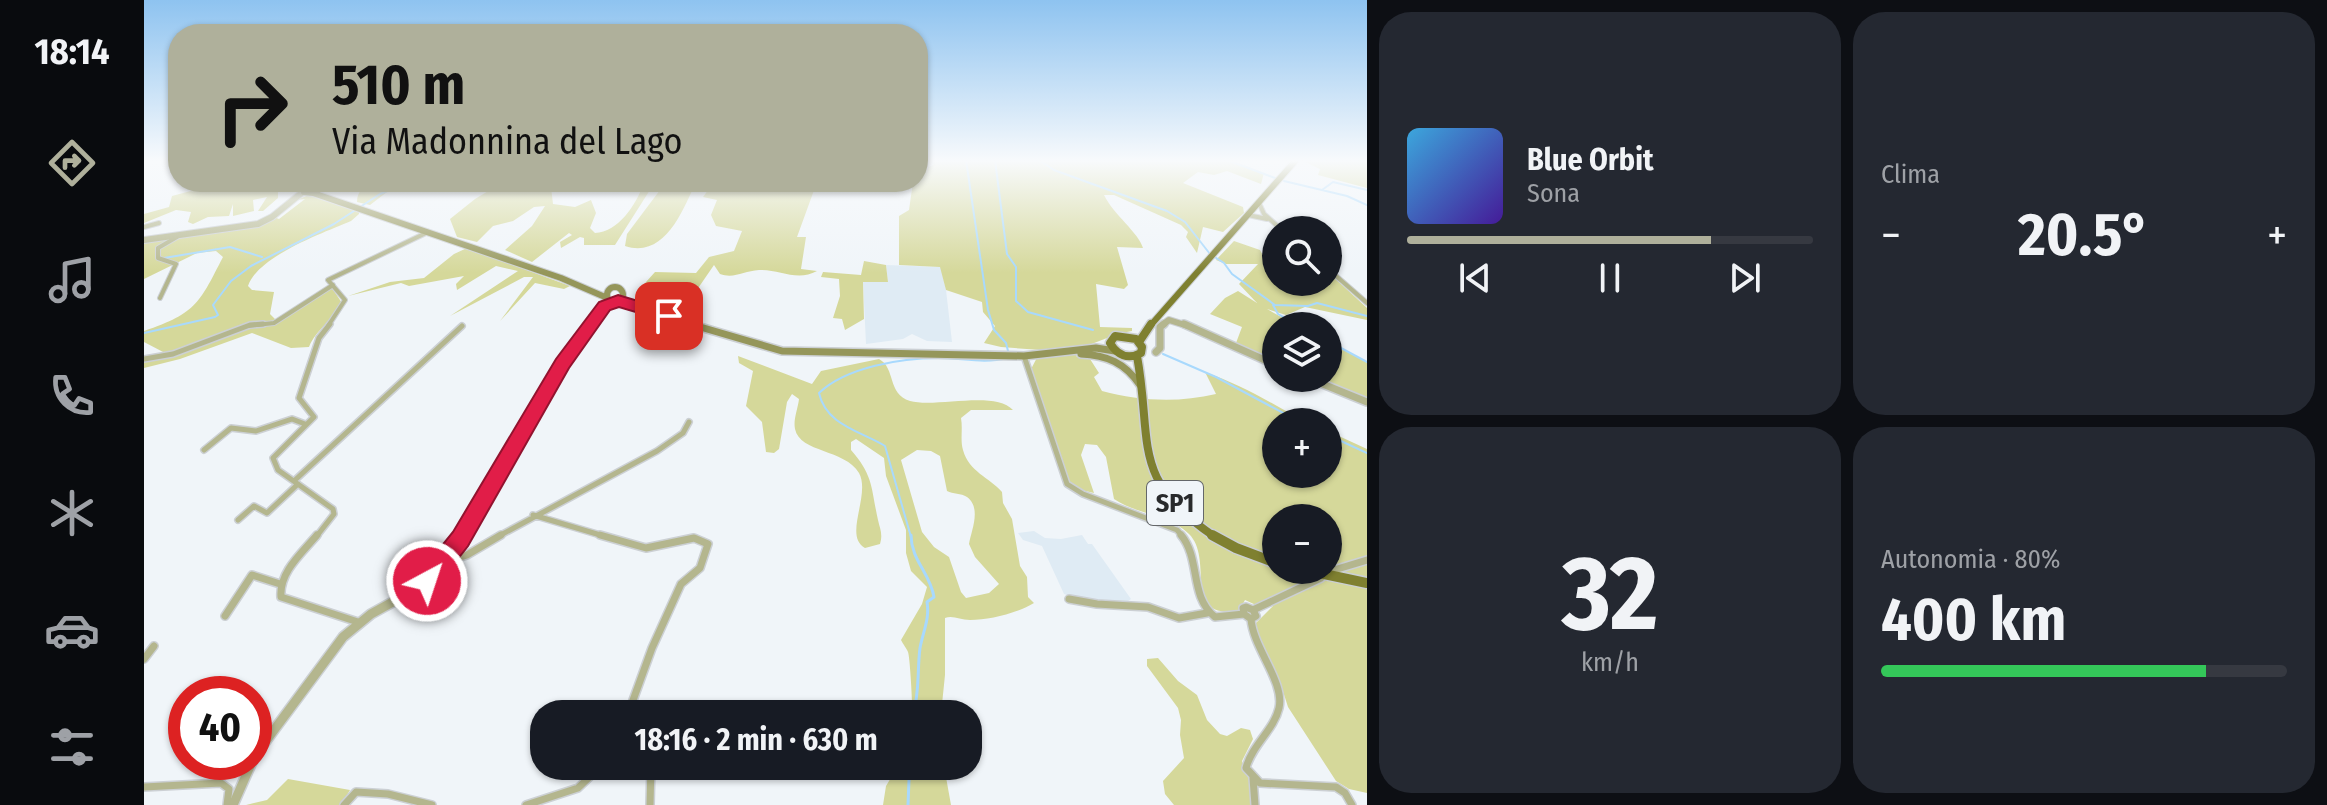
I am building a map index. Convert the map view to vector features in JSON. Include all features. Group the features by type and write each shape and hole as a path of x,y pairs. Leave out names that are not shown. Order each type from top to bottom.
{"main road":[{"path":"332,198 587,287 606,298 619,288 641,306"},
{"name":"SP1","path":"1262,559 1218,539 1168,496 1146,454 1144,393 1138,355 1140,343 1152,323 1264,198"},
{"path":"616,301 624,295"},
{"path":"616,301 641,306 782,351 998,354"},
{"name":"SP1","path":"1110,340 1118,335 1127,336 1152,323"},
{"path":"1127,336 1140,343"},
{"path":"1096,348 1110,340 1115,351"},
{"path":"829,353 963,349 1024,356 1096,348 1115,351"},
{"path":"891,354 918,349 951,354"},
{"name":"SP1","path":"1115,351 1139,372"},
{"path":"1063,353 1095,354 1120,361 1135,376 1144,393"},
{"name":"SP1","path":"1124,356 1138,355"},
{"path":"1342,578 1367,583"}],"street":[{"path":"144,240 258,224 298,198"},
{"path":"1259,203 1267,216"},
{"path":"1248,215 1262,216"},
{"path":"144,227 159,223"},
{"path":"358,622 281,597 280,584 291,566 334,514 333,509 278,470 273,458 314,417 299,398 319,338 344,306 345,300 328,280 429,232"},
{"path":"160,298 176,264 158,258 159,246 186,235"},
{"path":"1342,281 1367,303"},
{"path":"144,359 173,354 250,325 274,323 333,285"},
{"path":"272,732 317,669 358,622 418,588 443,563 461,539 563,364 606,298 616,301"},
{"path":"1138,355 1156,352 1160,348 1160,327 1169,320 1179,320 1262,359"},
{"path":"238,520 254,506 267,513 462,326"},
{"path":"1140,343 1156,352"},
{"path":"1024,356 1063,479 1083,494 1170,526 1182,534 1207,613"},
{"path":"1342,392 1367,402"},
{"path":"204,450 231,428 256,431 292,419 305,424"},
{"path":"443,563 467,555 533,515 657,451 683,433 689,422"},
{"path":"533,515 646,548 655,549 681,539 694,538 708,544 708,553 692,580 681,584 633,700"},
{"path":"1342,568 1367,560"},
{"path":"225,616 252,575 280,584"},
{"path":"1069,599 1091,606 1144,605 1173,617 1191,618 1207,613 1223,617 1249,614 1309,584"},
{"path":"1249,614 1253,641 1280,696 1280,707 1247,755 1246,768 1260,783 1336,787 1345,793 1352,805"},
{"path":"144,659 154,646"},
{"path":"1253,778 1255,805"},
{"path":"230,805 242,780"},
{"path":"526,805 581,788 592,780"},
{"path":"650,805 651,780"},
{"path":"144,787 221,783 229,789 230,805"},
{"path":"344,805 349,797 365,792 432,805"}],"shaded area":[{"path":"886,265 941,267 952,342 927,341 912,334 903,339 866,344 863,281 888,282"},
{"path":"1034,531 1045,538 1082,535 1088,544 1092,544 1131,599 1127,602 1081,600 1064,594 1042,546 1023,540 1018,533"}],"green space":[{"path":"172,198 264,198 253,200 254,211 233,216 233,204 229,216 208,217 193,224 188,222 191,212 176,210 144,223 144,214 169,207"},
{"path":"267,198 278,198 263,211 258,211"},
{"path":"303,198 321,198 359,211 351,221 278,255 254,275 248,286 252,290 274,292 270,314 277,321 332,288 342,303 309,347 291,348 252,333 180,359 144,368 144,358 165,353 144,342 144,331 176,318 195,304 223,257 216,251 197,253 144,279 144,243 247,228 274,217 279,219 305,199 297,200"},
{"path":"358,198 380,198 370,205 357,202"},
{"path":"552,198 553,204 575,207 591,200 596,213 590,228 595,233 611,228 631,209 638,198 645,198 615,245 584,245 584,238 580,237 561,248 560,242 572,235 569,233 532,262 505,250 532,226 545,206 534,207 513,221 493,226 477,242 457,237 450,219 475,199"},
{"path":"654,198 688,198 662,239 639,248 625,246 627,234"},
{"path":"706,198 811,198 797,237 806,237 801,269 817,271 795,275 759,270 730,276 720,274 714,265 681,313 637,292 655,272 696,273 709,257 734,251 742,231 716,226 711,215 717,200"},
{"path":"911,198 1106,198 1143,248 1117,247 1128,285 1124,289 1096,284 1100,327 1132,328 1132,331 1073,350 1077,357 1090,359 1099,373 1094,377 1102,391 1159,400 1216,394 1205,372 1280,408 1262,408 1262,488 1342,488 1342,437 1367,449 1367,793 1349,789 1336,781 1288,707 1280,682 1254,632 1256,623 1273,606 1271,597 1256,605 1245,600 1239,611 1221,611 1210,606 1204,597 1196,545 1189,534 1172,523 1114,499 1106,457 1097,445 1085,444 1081,455 1094,493 1077,489 1067,481 1030,371 1041,350 984,343 995,326 983,312 982,302 946,290 940,267 899,265 899,216 909,210"},
{"path":"1120,198 1219,198 1243,207 1244,213 1223,232 1203,227 1197,253 1186,237 1188,232 1181,225"},
{"path":"1234,241 1260,250 1262,296 1342,296 1342,285 1367,308 1367,320 1342,315 1342,312 1305,307 1293,312 1267,309 1272,312 1262,312 1262,355 1236,343 1242,327 1210,314 1225,298 1238,291 1257,303 1239,284 1258,264 1226,264 1216,260"},
{"path":"467,248 570,286 564,289 535,283 500,321 533,277 524,277 450,316 518,271 496,266 457,290 456,284 464,276 409,286 401,283 348,296 390,282 424,278 454,254"},
{"path":"864,261 886,265 888,282 863,282 864,319 845,330 842,319 833,318 840,296 839,279 821,277 823,272 861,275"},
{"path":"1342,349 1367,362 1367,400 1342,390"},
{"path":"738,356 812,384 821,371 879,359 888,368 898,393 910,401 993,401 1013,410 971,410 961,418 962,442 970,464 1002,492 1003,503 1012,519 1020,566 1027,577 1028,597 1034,603 1012,613 986,619 945,618 942,700 912,700 909,656 901,640 922,604 927,587 911,571 906,553 906,530 886,476 884,458 856,439 851,442 851,450 870,483 881,532 880,544 865,548 856,534 862,492 859,473 844,459 805,443 799,437 795,418 799,399 792,394 787,402 779,449 774,453 766,452 762,422 746,406 753,371 739,363","holes":["917,450 931,451 940,456 947,491 967,497 974,507 969,544 975,557 999,584 989,593 966,598 949,557 934,547 922,532 901,460"]},
{"path":"1158,658 1178,681 1197,695 1207,720 1220,734 1227,736 1241,728 1250,730 1253,739 1242,761 1258,805 1174,805 1165,794 1163,781 1184,758 1178,708 1147,666 1147,659"},
{"path":"288,779 350,790 341,805 246,805 267,800"},
{"path":"890,780 947,780 951,805 883,805"}],"waterway":[{"path":"144,333 215,317 218,315 213,305 231,281 251,266 334,224 375,198"},
{"path":"972,198 988,310 994,330 1006,343 1008,351"},
{"path":"1000,198 1007,254 1016,267 1016,301 1028,312 1093,330"},
{"path":"1130,198 1167,211 1185,222 1210,254 1275,305 1308,306 1317,303 1367,316"},
{"path":"1350,198 1367,205"},
{"path":"164,258 230,247 262,257"},
{"path":"676,316 682,305"},
{"path":"1273,305 1277,312"},
{"path":"1342,349 1367,362"},
{"path":"1163,354 1216,377 1274,408"},
{"path":"911,537 885,446 836,420 823,404 819,393 859,370 892,362 924,358 981,361 1007,358"},
{"path":"1342,441 1367,453"},
{"path":"911,535 914,552 934,597 927,602 916,700"},
{"path":"908,805 909,780"}],"route":[{"path":"427,581 461,539 563,364 605,306 618,301 669,316"}]}
